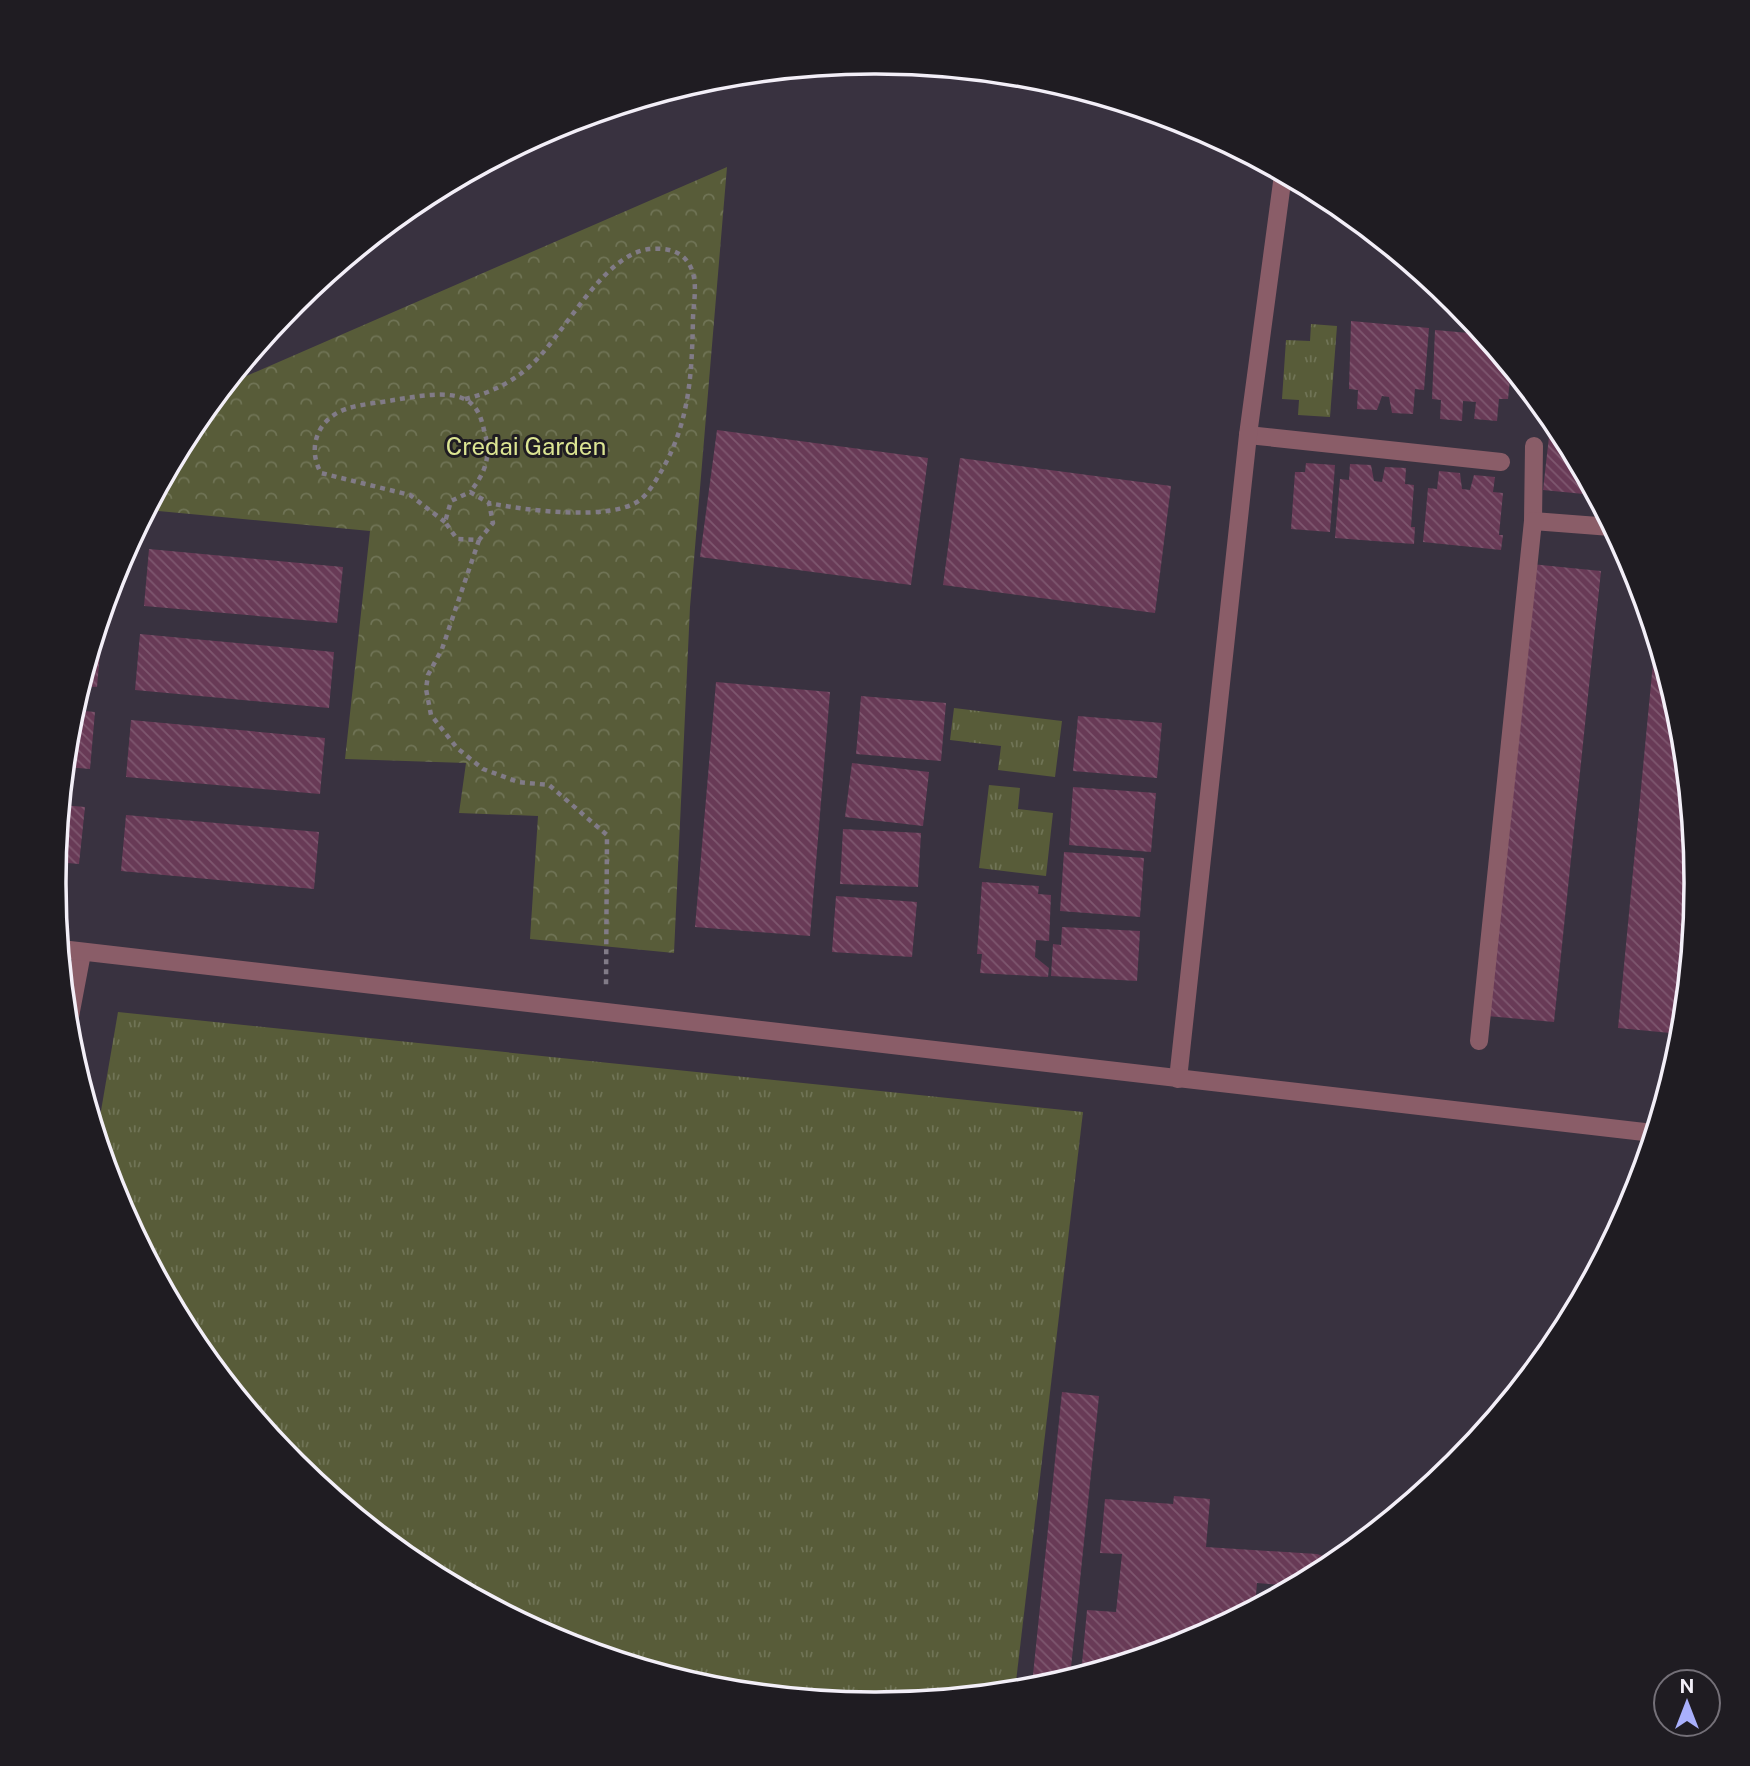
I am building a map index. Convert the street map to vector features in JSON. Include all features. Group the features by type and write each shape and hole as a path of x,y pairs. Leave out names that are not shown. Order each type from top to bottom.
{"street":[{"path":"1178,1079 1248,435 1282,185"},
{"path":"1248,435 1501,462"},
{"path":"1479,1041 1533,521 1534,446"},
{"path":"1533,521 1601,526"},
{"path":"69,951 1644,1132"},
{"path":"74,995 82,953"}],"path":[{"path":"465,399 498,388 532,364 623,260 645,250 657,249 680,253 688,263 695,285 689,402 670,455 639,501 599,512 569,513 489,503 470,492"},
{"path":"445,522 451,501 470,492 486,466 487,444 479,412 465,399 456,396 413,397 345,409 324,425 316,435 314,461 321,473 410,495 445,522 457,539 479,540"},
{"path":"489,503 493,523 479,540 442,649 428,674 427,704 438,726 470,760 501,777 549,785 607,835 604,1013"}],"green space":[{"name":"Credai Garden","path":"727,167 690,607 674,953 530,939 538,816 459,813 466,763 345,759 370,531 158,511 203,434 246,376"},
{"path":"1311,324 1337,326 1330,417 1298,415 1299,400 1282,399 1286,340 1310,341"},
{"path":"954,708 1062,721 1055,777 998,770 1001,746 950,740"},
{"path":"989,785 1020,788 1018,809 1053,813 1046,876 979,868"},
{"path":"118,1012 1083,1112 1016,1679 928,1690 875,1692 769,1685 717,1676 615,1649 517,1608 471,1583 426,1555 342,1491 303,1455 234,1375 203,1332 150,1241 128,1192 100,1114"}],"building":[{"path":"1351,321 1429,328 1424,390 1415,389 1413,414 1392,413 1389,397 1382,396 1377,410 1357,409 1358,390 1349,389"},
{"path":"1435,330 1467,333 1510,383 1508,399 1499,399 1497,421 1474,419 1476,402 1463,401 1462,421 1440,419 1441,400 1432,399"},
{"path":"717,430 928,458 911,585 700,557"},
{"path":"1549,437 1583,494 1543,490"},
{"path":"960,458 1171,486 1155,613 943,585"},
{"path":"1306,463 1335,465 1330,532 1291,529 1295,472 1305,472"},
{"path":"1350,464 1371,465 1374,481 1382,482 1385,467 1406,468 1405,484 1414,485 1411,527 1415,527 1414,544 1335,538 1340,479 1349,480"},
{"path":"1439,471 1460,473 1462,489 1470,490 1474,475 1495,477 1493,492 1503,493 1499,535 1503,535 1501,550 1423,542 1428,488 1437,489"},
{"path":"149,549 343,567 337,623 144,606"},
{"path":"1531,564 1601,571 1554,1022 1487,1016"},
{"path":"140,634 334,652 329,708 135,690"},
{"path":"100,654 97,687 91,687"},
{"path":"1653,664 1668,725 1682,830 1684,883 1677,989 1669,1033 1618,1028"},
{"path":"716,682 830,692 810,936 695,927"},
{"path":"861,696 946,703 941,761 856,754"},
{"path":"85,711 95,712 90,769 75,768"},
{"path":"1078,716 1162,723 1157,778 1073,771"},
{"path":"131,720 325,738 320,794 126,777"},
{"path":"852,763 929,772 923,826 845,817"},
{"path":"1073,787 1156,793 1151,852 1069,845"},
{"path":"70,806 85,807 79,864 67,863"},
{"path":"126,815 319,832 314,889 121,871"},
{"path":"843,829 921,833 918,887 840,884"},
{"path":"1064,852 1144,858 1140,917 1060,911"},
{"path":"982,882 1039,886 1038,894 1051,895 1049,941 1036,940 1035,957 1049,968 1048,977 980,973 982,954 977,954"},
{"path":"836,896 917,902 912,957 832,952"},
{"path":"1062,927 1140,931 1137,981 1051,976 1053,944 1061,945"},
{"path":"1062,1392 1099,1396 1071,1667 1033,1675"},
{"path":"1174,1496 1210,1499 1206,1547 1323,1556 1276,1585 1257,1583 1256,1596 1233,1608 1135,1649 1082,1664 1087,1610 1116,1612 1122,1554 1100,1553 1105,1499 1173,1504"}]}
